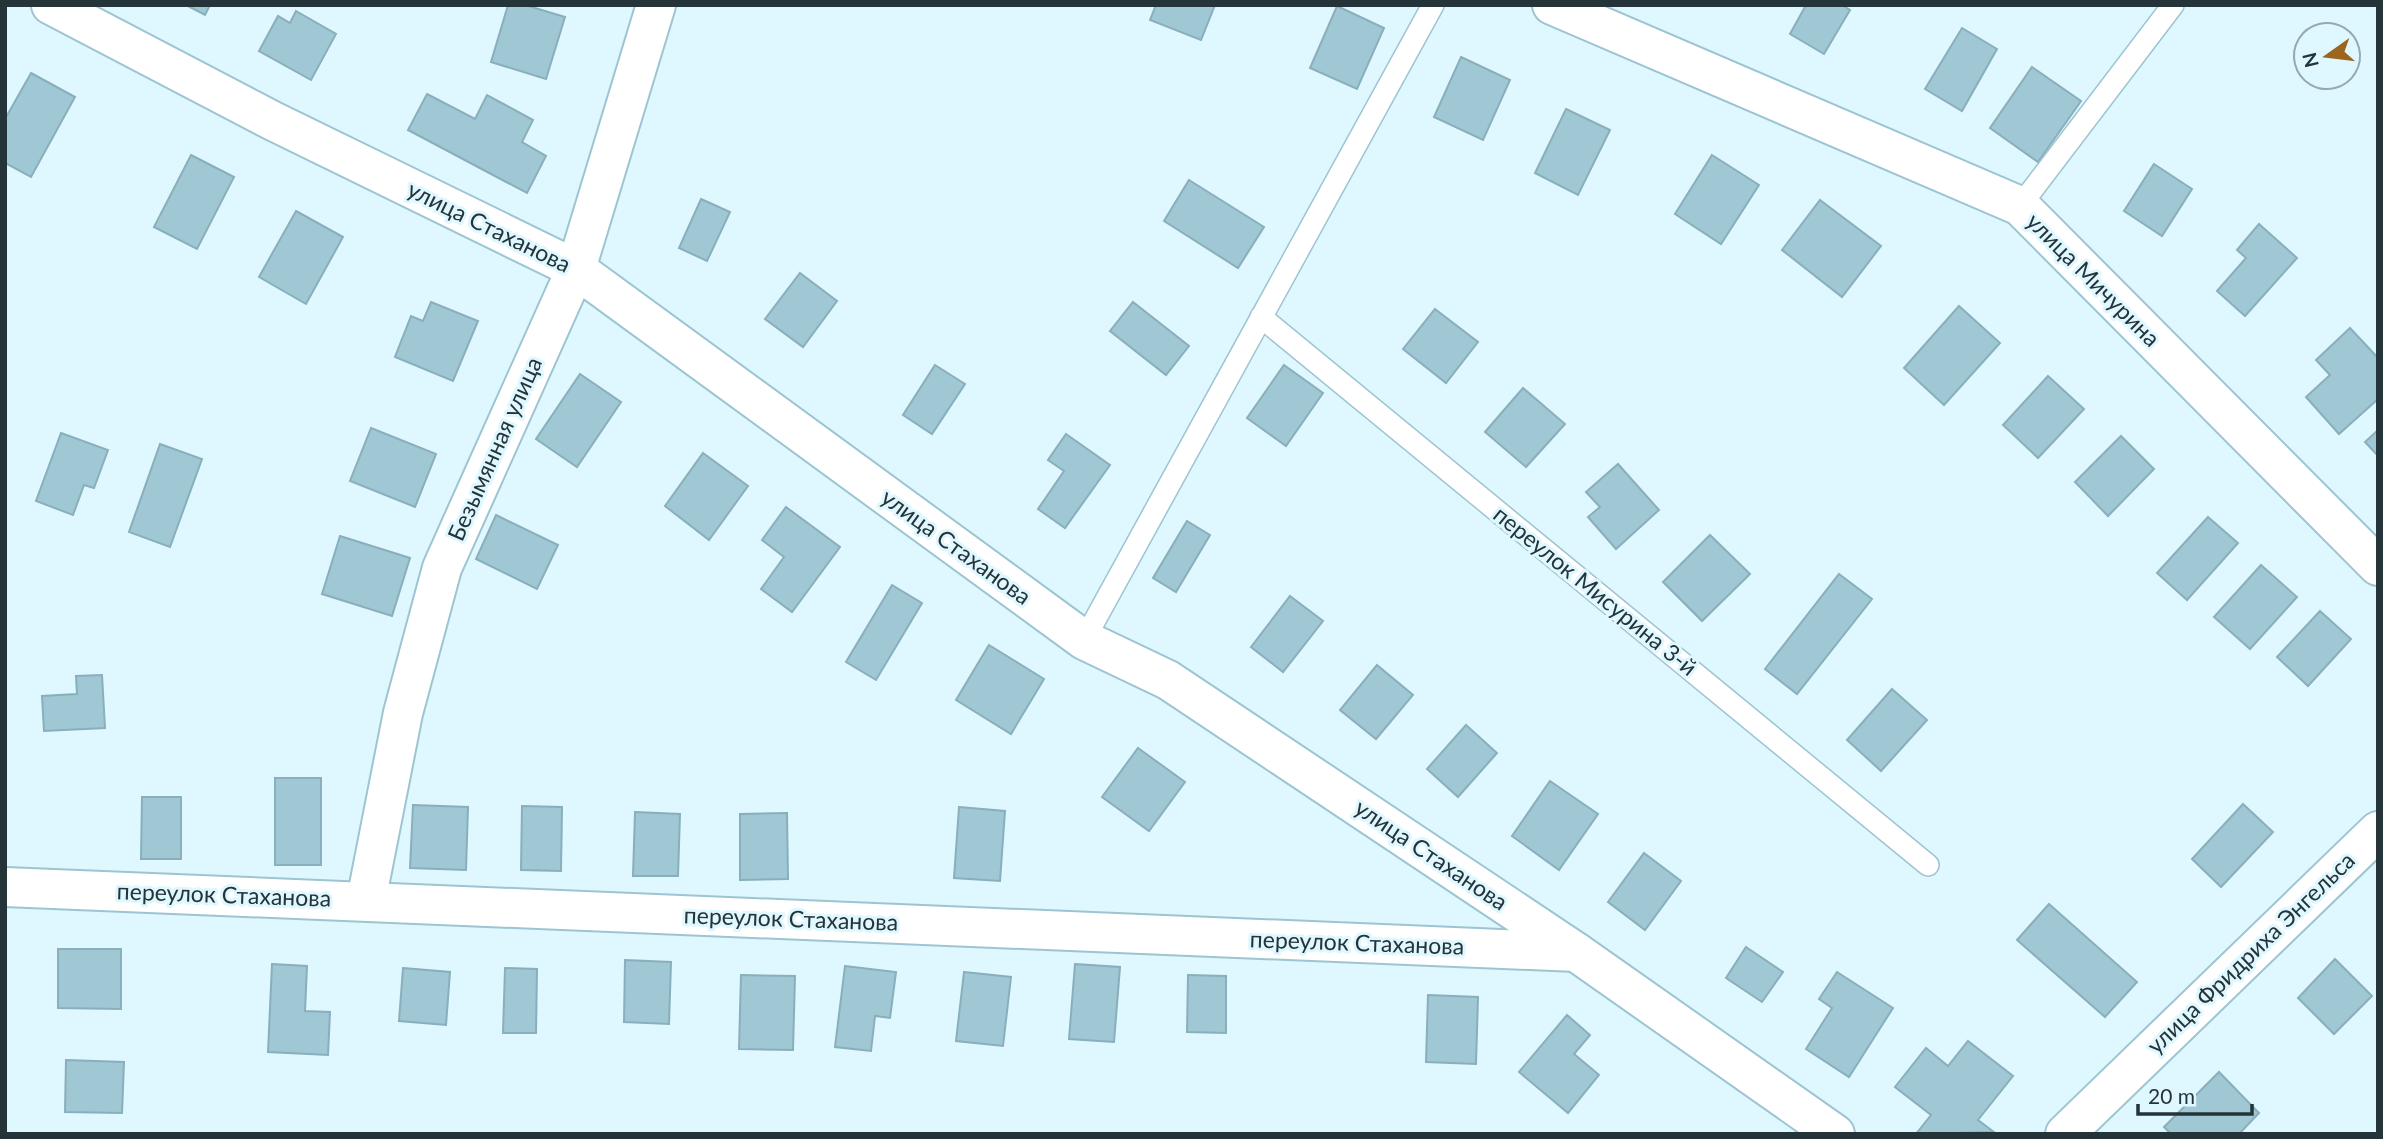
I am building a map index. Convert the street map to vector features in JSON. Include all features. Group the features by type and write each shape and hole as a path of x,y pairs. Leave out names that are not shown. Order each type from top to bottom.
{"street":[{"name":"улица Стаханова","path":"51,5 273,121 576,269 1084,640 1168,680 1576,952 1835,1134"},
{"name":"Безымянная улица","path":"366,901 403,713 442,568 576,269 656,5"},
{"name":"улица Мичурина","path":"1552,5 2020,206 2378,566"},
{"name":"улица Фридриха Энгельса","path":"2065,1134 2378,831"},
{"name":"переулок Стаханова","path":"5,887 1576,952"}],"lane":[{"path":"1084,640 1433,5"},
{"path":"2020,206 2173,5"},
{"name":"переулок Мисурина 3-й","path":"1261,317 1928,865"}],"building":[{"path":"186,5 210,5 205,15"},
{"path":"508,5 525,5 565,17 546,79 491,62"},
{"path":"1156,5 1215,5 1201,40 1150,20"},
{"path":"1806,5 1842,5 1850,10 1824,54 1790,34"},
{"path":"1337,6 1384,28 1357,89 1310,68"},
{"path":"296,11 336,34 311,80 259,51 278,16 290,23"},
{"path":"1962,28 1997,49 1962,111 1925,89"},
{"path":"1461,57 1510,80 1483,140 1434,117"},
{"path":"2032,67 2081,101 2038,162 1990,128"},
{"path":"31,73 75,97 31,177 5,163 5,119"},
{"path":"427,94 475,119 487,95 533,120 522,142 546,156 527,193 408,130"},
{"path":"1566,109 1610,130 1578,195 1535,173"},
{"path":"191,155 234,177 197,249 154,227"},
{"path":"1712,155 1759,185 1721,244 1675,214"},
{"path":"2154,164 2192,189 2162,236 2124,211"},
{"path":"1189,180 1264,227 1238,268 1164,221"},
{"path":"701,199 730,212 707,261 679,248"},
{"path":"1820,200 1881,246 1842,297 1782,250"},
{"path":"296,211 343,237 306,304 259,277"},
{"path":"2259,224 2297,258 2245,316 2217,291 2246,258 2237,250"},
{"path":"800,273 837,301 803,347 765,319"},
{"path":"431,302 478,321 453,381 395,357 411,316 423,321"},
{"path":"1133,302 1189,346 1166,375 1110,331"},
{"path":"1959,306 2000,343 1944,405 1904,368"},
{"path":"1435,309 1478,342 1446,383 1403,349"},
{"path":"2350,328 2378,358 2378,399 2339,434 2306,397 2330,375 2316,360"},
{"path":"935,365 965,384 932,434 903,415"},
{"path":"1284,365 1323,393 1286,446 1247,418"},
{"path":"580,374 621,402 577,467 536,439"},
{"path":"2048,376 2084,409 2038,458 2003,425"},
{"path":"1523,388 1565,424 1526,467 1485,432"},
{"path":"371,428 436,454 415,507 350,481"},
{"path":"2378,430 2378,456 2365,442"},
{"path":"61,433 108,450 94,488 84,485 73,515 36,501"},
{"path":"1066,434 1110,465 1065,528 1038,509 1064,471 1048,460"},
{"path":"2121,436 2154,469 2108,516 2075,482"},
{"path":"160,444 202,459 170,547 129,532"},
{"path":"703,453 748,486 709,540 665,506"},
{"path":"1618,464 1659,510 1616,549 1588,517 1600,507 1586,492"},
{"path":"786,507 840,547 792,612 761,589 784,557 762,540"},
{"path":"496,515 558,545 537,589 476,559"},
{"path":"2208,517 2238,543 2187,600 2157,573"},
{"path":"1187,521 1210,535 1176,592 1153,578"},
{"path":"1710,535 1750,574 1702,621 1663,582"},
{"path":"340,536 410,558 392,616 322,594"},
{"path":"2261,565 2297,597 2250,649 2214,617"},
{"path":"1839,574 1872,599 1797,694 1765,669"},
{"path":"892,585 922,603 876,680 846,662"},
{"path":"1290,596 1323,621 1283,672 1251,647"},
{"path":"2320,611 2351,639 2308,686 2277,657"},
{"path":"989,645 1044,679 1011,734 956,700"},
{"path":"1377,665 1413,695 1376,739 1340,710"},
{"path":"102,675 105,728 44,731 42,696 77,694 76,676"},
{"path":"1892,689 1927,720 1881,771 1847,740"},
{"path":"1466,725 1497,753 1458,797 1427,769"},
{"path":"1138,748 1185,782 1149,831 1102,797"},
{"path":"275,778 321,778 321,865 275,865"},
{"path":"1550,781 1598,814 1559,870 1512,836"},
{"path":"142,797 181,797 181,859 141,859"},
{"path":"2243,804 2273,832 2221,887 2192,859"},
{"path":"413,805 468,807 466,870 410,868"},
{"path":"522,806 562,807 561,871 521,870"},
{"path":"959,807 1005,811 1000,881 954,878"},
{"path":"635,812 680,814 678,876 633,876"},
{"path":"787,813 788,879 740,880 740,814"},
{"path":"1644,853 1681,881 1645,930 1608,902"},
{"path":"2049,904 2137,982 2105,1017 2017,940"},
{"path":"1746,947 1783,972 1762,1002 1726,978"},
{"path":"58,949 121,949 121,1009 58,1008"},
{"path":"2335,959 2372,996 2334,1034 2298,998"},
{"path":"625,960 671,962 669,1024 624,1022"},
{"path":"272,964 307,966 305,1011 330,1012 328,1055 268,1052"},
{"path":"1075,964 1120,967 1114,1042 1069,1039"},
{"path":"845,966 896,972 890,1018 875,1016 871,1051 835,1047"},
{"path":"403,968 450,972 446,1025 399,1021"},
{"path":"505,968 537,969 536,1033 503,1033"},
{"path":"964,972 1011,977 1003,1046 956,1041"},
{"path":"1837,972 1893,1008 1849,1077 1806,1049 1832,1008 1819,999"},
{"path":"741,975 795,976 793,1050 739,1049"},
{"path":"1188,975 1226,976 1226,1033 1187,1032"},
{"path":"1428,995 1478,997 1476,1064 1426,1062"},
{"path":"1567,1015 1590,1035 1574,1054 1599,1075 1568,1113 1519,1072"},
{"path":"1968,1041 2013,1076 1978,1120 1994,1132 1916,1134 1931,1115 1895,1087 1926,1048 1948,1066"},
{"path":"66,1060 124,1062 122,1113 65,1112"},
{"path":"2219,1072 2259,1113 2239,1134 2171,1134 2164,1127"}]}
